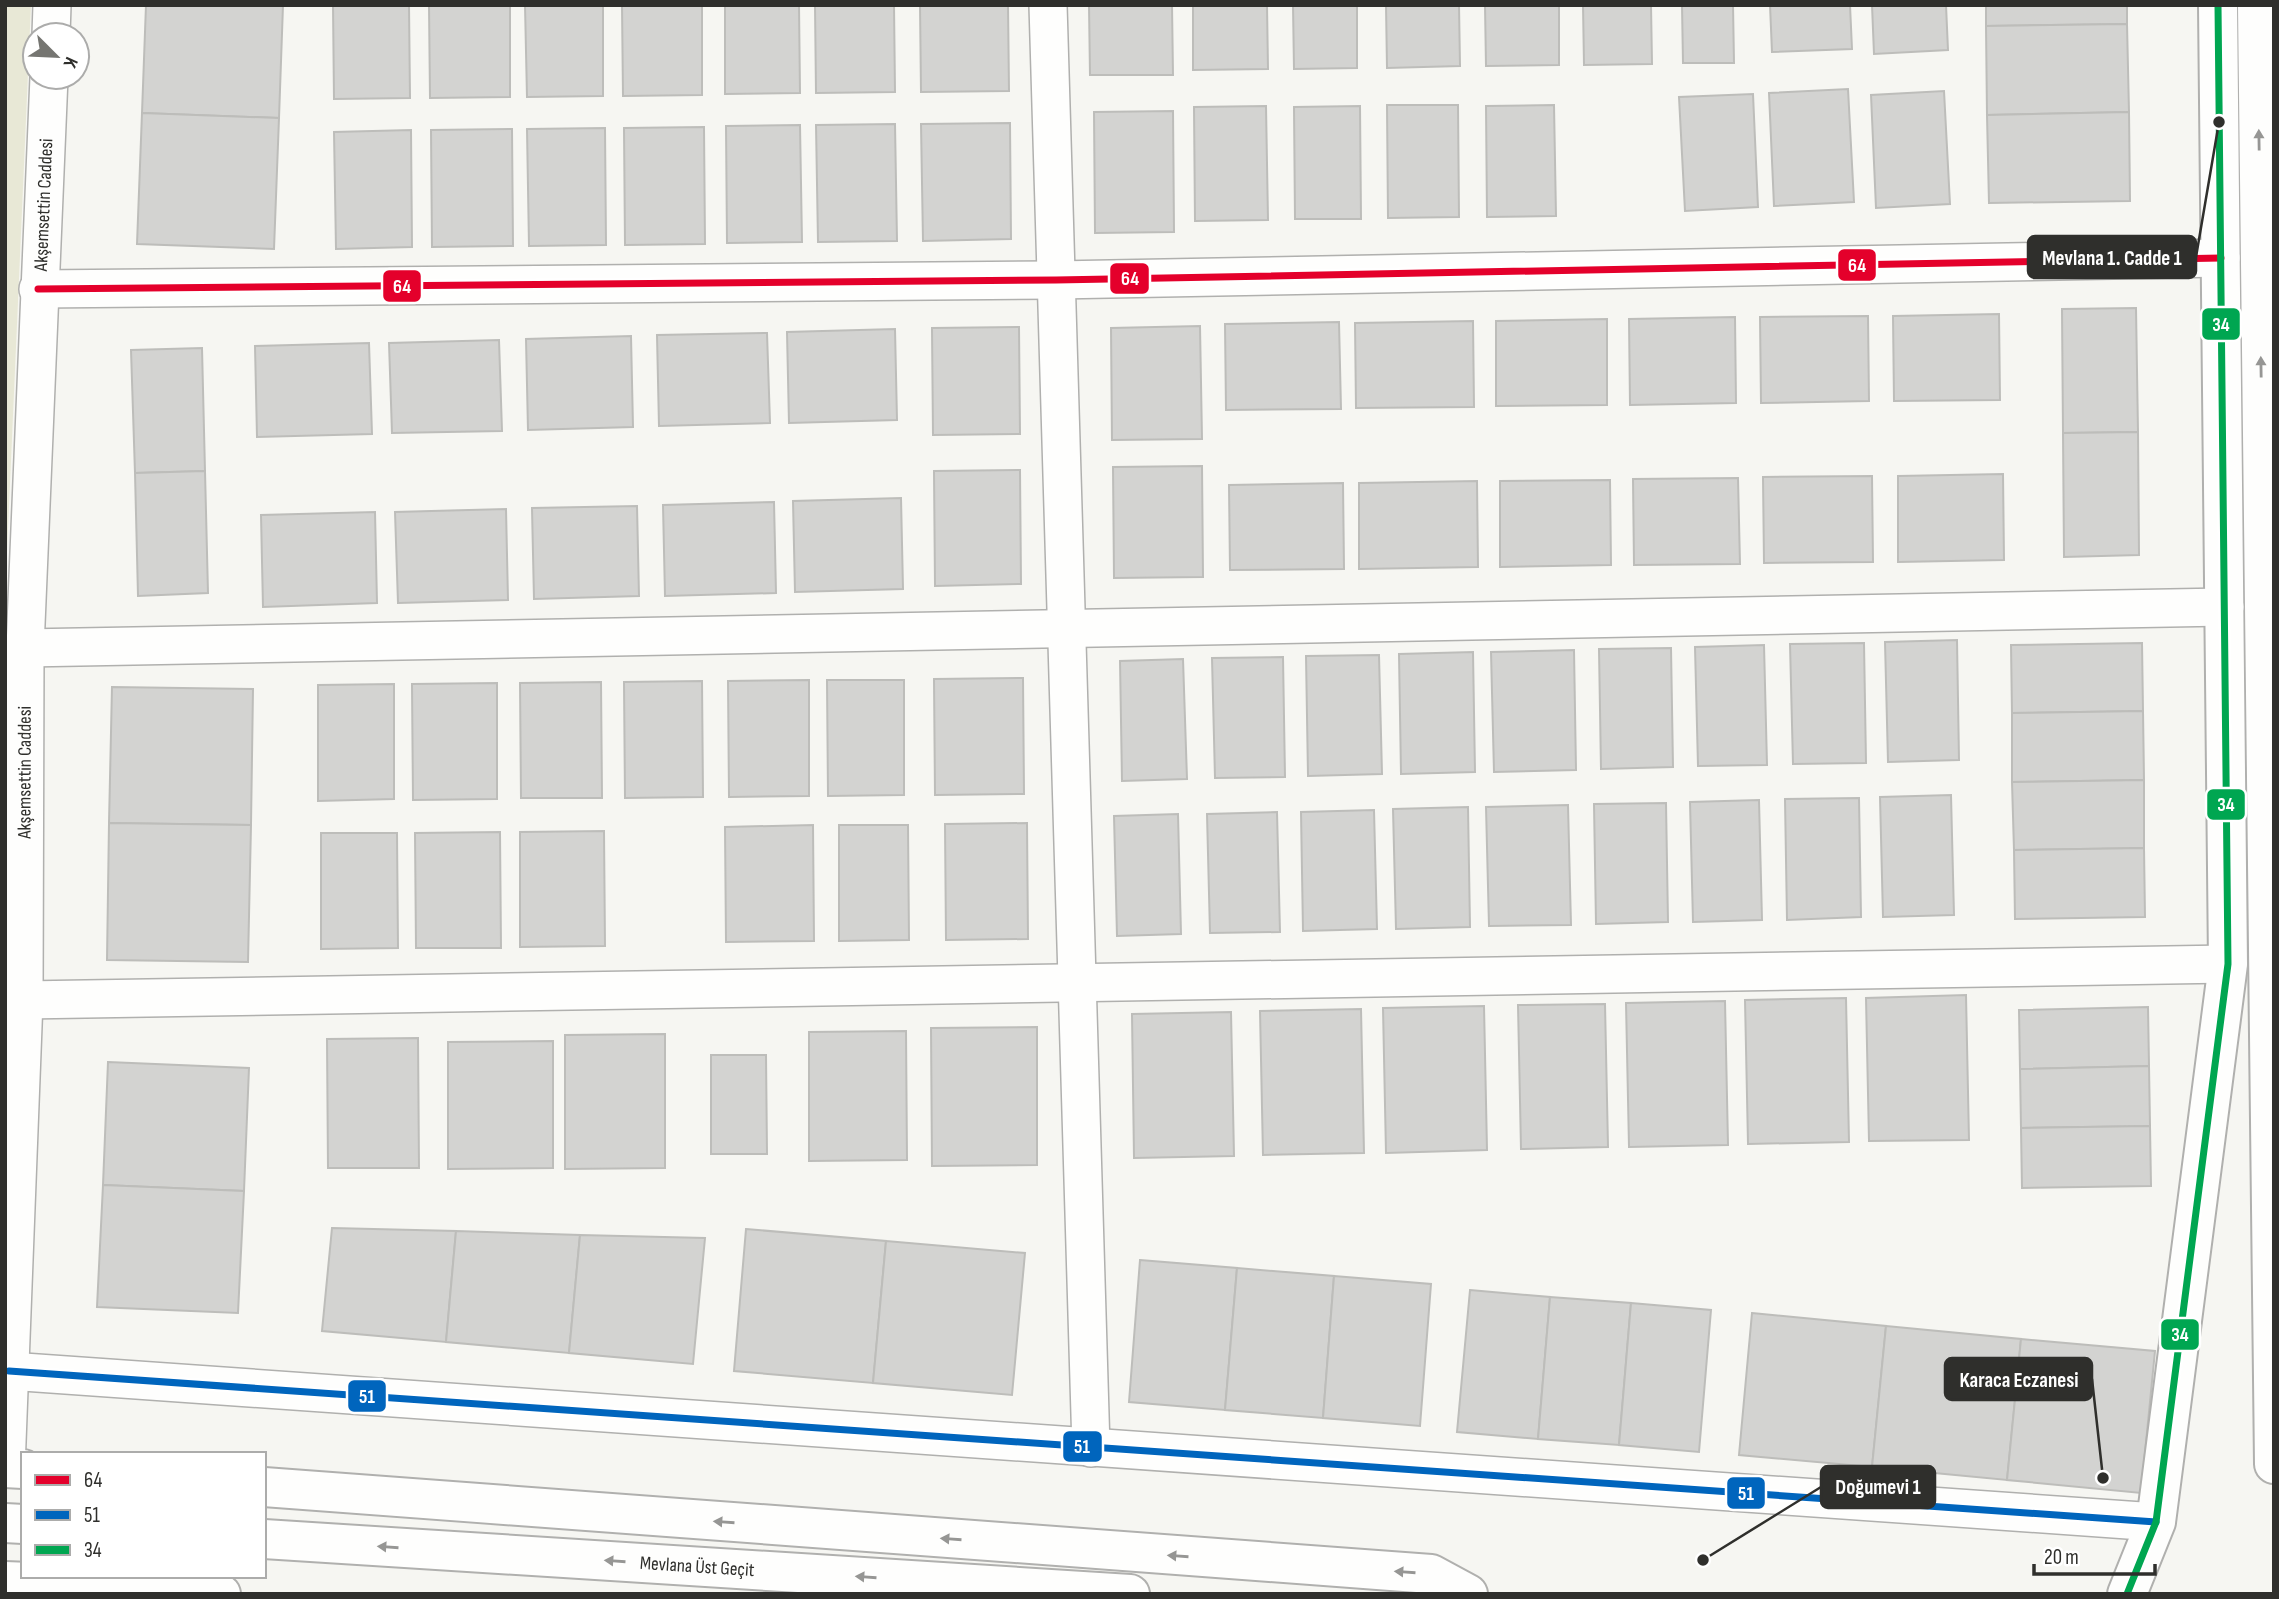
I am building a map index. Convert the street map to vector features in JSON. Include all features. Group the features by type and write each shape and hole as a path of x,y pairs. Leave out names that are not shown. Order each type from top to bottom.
{"main road":[{"path":"2127,1594 2155,1522 2228,964 2218,5"},
{"path":"2257,5 2267,208 2274,1465"},
{"path":"266,1487 1431,1574 1468,1594"},
{"name":"Mevlana Üst Geçit","path":"266,1539 1130,1594"},
{"path":"5,1581 128,1586 221,1594"}],"street":[{"path":"1048,5 1091,1448"},
{"name":"Akşemsettin Caddesi","path":"6,1468 24,1000 25,648 47,91"},
{"path":"38,289 1056,280 2221,258"},
{"path":"25,648 2225,607"},
{"path":"24,1000 2228,964"},
{"path":"9,1371 2155,1522"}],"green space":[{"path":"5,5 31,5 30,21 21,21 21,91 27,91 5,598"}],"building":[{"path":"146,5 283,5 279,118 142,113"},
{"path":"333,5 409,5 410,98 334,99"},
{"path":"429,5 510,5 510,97 430,98"},
{"path":"525,5 603,5 603,96 527,97"},
{"path":"622,5 702,5 702,95 623,96"},
{"path":"725,5 799,5 800,93 725,94"},
{"path":"815,5 894,5 895,92 816,93"},
{"path":"920,5 1008,5 1009,91 921,92"},
{"path":"1089,5 1172,5 1173,75 1090,75"},
{"path":"1193,5 1267,5 1268,69 1193,70"},
{"path":"1293,5 1357,5 1357,68 1294,69"},
{"path":"1386,5 1459,5 1460,66 1387,68"},
{"path":"1485,5 1559,5 1559,65 1486,66"},
{"path":"1583,5 1651,5 1652,64 1584,65"},
{"path":"1682,5 1733,5 1734,63 1683,63"},
{"path":"1770,5 1850,5 1852,49 1772,52"},
{"path":"1872,5 1946,5 1948,50 1874,54"},
{"path":"1986,5 2127,5 2127,24 1986,26"},
{"path":"2127,24 2129,112 1987,115 1986,26"},
{"path":"1848,89 1854,202 1774,206 1769,93"},
{"path":"1944,91 1950,204 1876,208 1871,95"},
{"path":"1753,94 1758,207 1685,211 1679,97"},
{"path":"1387,105 1458,105 1459,217 1388,218"},
{"path":"1554,105 1556,216 1487,217 1486,106"},
{"path":"1266,106 1268,220 1195,221 1194,107"},
{"path":"1360,106 1361,219 1295,219 1294,107"},
{"path":"1173,111 1174,232 1095,233 1094,112"},
{"path":"2129,112 2130,201 1989,203 1987,115"},
{"path":"142,113 279,118 274,249 137,244"},
{"path":"1010,123 1011,239 923,241 921,124"},
{"path":"895,124 897,241 818,242 816,125"},
{"path":"800,125 802,242 727,243 726,126"},
{"path":"704,127 705,244 625,245 624,128"},
{"path":"605,128 606,245 529,246 527,129"},
{"path":"512,129 513,246 432,247 431,130"},
{"path":"411,130 412,247 336,249 334,132"},
{"path":"2136,308 2138,432 2063,433 2062,309"},
{"path":"1999,314 2000,400 1894,401 1893,316"},
{"path":"1868,316 1869,401 1761,403 1760,317"},
{"path":"1735,317 1736,403 1630,405 1629,319"},
{"path":"1607,319 1607,405 1496,406 1496,321"},
{"path":"1473,321 1474,407 1356,408 1355,323"},
{"path":"1339,322 1341,409 1226,410 1225,324"},
{"path":"1200,326 1202,439 1112,440 1111,328"},
{"path":"1019,327 1020,434 933,435 932,328"},
{"path":"895,329 897,420 789,423 787,332"},
{"path":"767,333 770,423 659,426 657,335"},
{"path":"631,336 633,427 528,430 526,339"},
{"path":"499,340 502,431 392,433 389,343"},
{"path":"369,343 372,434 257,437 255,346"},
{"path":"202,348 205,471 135,473 131,350"},
{"path":"2138,432 2139,555 2064,557 2063,433"},
{"path":"1202,466 1203,577 1114,578 1113,467"},
{"path":"1020,470 1021,584 935,586 934,471"},
{"path":"205,471 208,593 138,596 135,473"},
{"path":"2003,474 2004,560 1898,562 1898,476"},
{"path":"1872,476 1873,562 1764,563 1763,477"},
{"path":"1738,478 1740,564 1634,565 1633,479"},
{"path":"1610,480 1611,565 1500,567 1500,481"},
{"path":"1477,481 1478,567 1359,569 1359,483"},
{"path":"1343,483 1344,569 1230,570 1229,485"},
{"path":"901,498 903,589 795,592 793,501"},
{"path":"774,502 776,593 665,596 663,505"},
{"path":"637,506 639,596 534,599 532,508"},
{"path":"506,509 508,600 398,603 395,512"},
{"path":"375,512 377,603 263,607 261,515"},
{"path":"1957,640 1959,760 1888,762 1885,642"},
{"path":"1864,643 1866,763 1793,764 1790,644"},
{"path":"2142,643 2143,711 2012,713 2011,645"},
{"path":"1764,645 1767,765 1698,766 1695,647"},
{"path":"1671,648 1673,767 1601,769 1599,649"},
{"path":"1574,650 1576,770 1494,772 1491,652"},
{"path":"1473,652 1475,772 1401,774 1399,654"},
{"path":"1379,655 1382,774 1308,776 1306,656"},
{"path":"1283,657 1285,777 1215,778 1212,658"},
{"path":"1183,659 1187,779 1122,781 1120,661"},
{"path":"1023,678 1024,794 935,795 934,679"},
{"path":"809,680 809,796 729,797 728,681"},
{"path":"827,680 904,680 904,795 828,796"},
{"path":"702,681 703,797 625,798 624,682"},
{"path":"601,682 602,798 521,798 520,683"},
{"path":"497,683 497,799 413,800 412,684"},
{"path":"394,684 394,799 318,801 318,685"},
{"path":"112,687 253,689 251,825 109,823"},
{"path":"2143,711 2144,780 2012,782 2012,713"},
{"path":"2144,780 2144,848 2014,850 2012,782"},
{"path":"1951,795 1954,915 1883,917 1880,797"},
{"path":"1859,798 1861,917 1787,920 1785,799"},
{"path":"1759,800 1762,920 1693,922 1690,802"},
{"path":"1666,803 1668,922 1596,924 1594,804"},
{"path":"1568,805 1571,925 1489,926 1486,807"},
{"path":"1468,807 1470,927 1396,929 1393,809"},
{"path":"1374,810 1377,929 1303,931 1301,812"},
{"path":"1277,812 1280,932 1210,933 1207,814"},
{"path":"1178,814 1181,934 1117,936 1114,816"},
{"path":"109,823 251,825 248,962 107,960"},
{"path":"1027,823 1028,939 946,940 945,824"},
{"path":"813,825 814,941 726,942 725,827"},
{"path":"839,825 908,825 909,940 839,941"},
{"path":"604,831 605,946 520,947 520,832"},
{"path":"500,832 501,948 416,948 415,833"},
{"path":"321,833 397,833 398,948 321,949"},
{"path":"2144,848 2145,917 2015,919 2014,850"},
{"path":"1966,995 1969,1140 1869,1141 1866,998"},
{"path":"1846,998 1849,1142 1748,1144 1745,1000"},
{"path":"1725,1001 1728,1145 1629,1147 1626,1003"},
{"path":"1605,1004 1608,1147 1521,1149 1518,1005"},
{"path":"1484,1006 1487,1150 1386,1153 1383,1008"},
{"path":"2148,1007 2149,1066 2020,1069 2019,1010"},
{"path":"1361,1009 1364,1153 1263,1155 1260,1011"},
{"path":"1231,1012 1234,1156 1134,1158 1132,1014"},
{"path":"1037,1027 1037,1165 932,1166 931,1028"},
{"path":"906,1031 907,1160 809,1161 809,1032"},
{"path":"665,1034 665,1168 565,1169 565,1035"},
{"path":"418,1038 419,1168 328,1168 327,1039"},
{"path":"553,1041 553,1168 448,1169 448,1042"},
{"path":"711,1055 766,1055 767,1154 711,1154"},
{"path":"108,1062 249,1068 244,1191 103,1185"},
{"path":"2149,1066 2150,1126 2021,1128 2020,1069"},
{"path":"2150,1126 2151,1186 2022,1188 2021,1128"},
{"path":"103,1185 244,1191 238,1313 97,1307"},
{"path":"332,1228 456,1231 446,1342 322,1331"},
{"path":"746,1229 886,1241 873,1383 734,1371"},
{"path":"456,1231 580,1235 569,1353 446,1342"},
{"path":"580,1235 705,1238 693,1364 569,1353"},
{"path":"886,1241 1025,1253 1012,1395 873,1383"},
{"path":"1140,1260 1237,1268 1225,1410 1129,1402"},
{"path":"1237,1268 1334,1276 1323,1418 1225,1410"},
{"path":"1334,1276 1431,1284 1420,1426 1323,1418"},
{"path":"1470,1290 1550,1297 1538,1439 1457,1432"},
{"path":"1550,1297 1631,1303 1619,1445 1538,1439"},
{"path":"1631,1303 1711,1310 1699,1452 1619,1445"},
{"path":"1752,1313 1886,1326 1872,1467 1739,1455"},
{"path":"1886,1326 2021,1339 2007,1480 1872,1467"},
{"path":"2021,1339 2155,1351 2141,1493 2007,1480"}],"transit line":[{"name":"34","path":"2127,1594 2156,1522 2228,964 2218,5"},
{"name":"64","path":"38,289 1056,280 2221,258"},
{"name":"51","path":"9,1371 2156,1522"}],"place":[{"name":"Mevlana 1. Cadde 1","path":"2219,122"},
{"name":"Karaca Eczanesi","path":"2103,1478"},
{"name":"Doğumevi 1","path":"1703,1560"}]}
